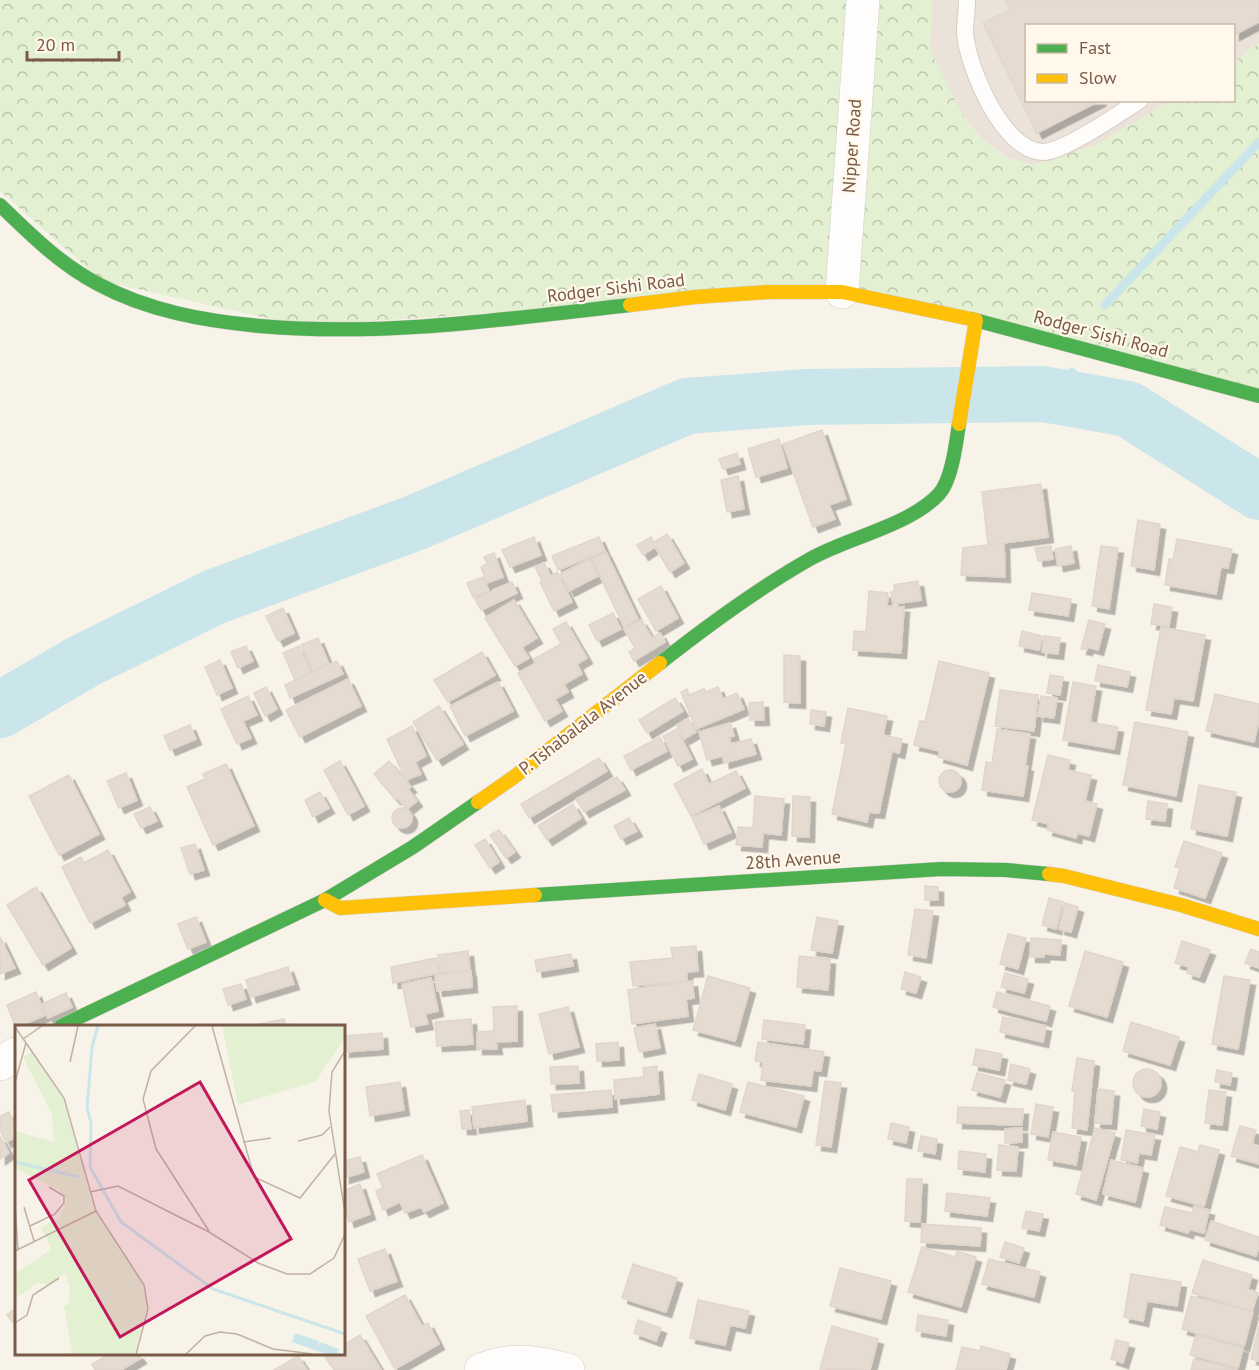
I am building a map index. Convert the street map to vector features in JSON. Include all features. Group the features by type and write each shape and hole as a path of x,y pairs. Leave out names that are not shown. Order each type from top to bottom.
{"street":[{"name":"Nipper Road","path":"842,292 862,0"},
{"name":"Rodger Sishi Road","path":"0,205 38,242 69,267 100,285 131,299 179,314 228,323 304,330 400,329 695,297 768,292 842,292 975,320 1259,396"},
{"name":"P. Tshabalala Avenue","path":"63,1025 325,900 413,847 514,777 694,636 773,582 812,558 919,511 941,492 952,462 975,320"},
{"name":"28th Avenue","path":"325,900 340,908 941,869 1006,870 1064,876 1181,905 1259,929"},
{"path":"0,1064 15,1055"},
{"path":"481,1370 500,1363 522,1361 568,1370"}],"lane":[{"path":"967,0 965,34 975,74 1004,129 1023,147 1044,152 1072,142 1137,102"}],"shaded area":[{"path":"932,0 1259,0 1259,43 1235,61 1235,24 1025,24 1025,102 1169,102 1096,145 1034,166 1008,158 983,140 962,115 930,50"}],"green space":[{"path":"0,0 932,0 930,50 962,115 983,140 1007,158 1034,165 1096,145 1169,102 1235,102 1235,61 1259,43 1259,395 847,289 301,326 102,281 0,191"}],"building":[{"path":"1005,0 1259,0 1259,22 1235,34 1235,24 1025,24 1025,102 1097,102 1037,133 983,23 1010,10"},
{"path":"822,430 846,499 829,505 835,519 813,527 783,444"},
{"path":"779,439 787,468 756,477 748,449"},
{"path":"737,453 740,464 723,469 719,459"},
{"path":"738,476 744,509 727,512 721,480"},
{"path":"1041,484 1048,537 988,545 982,492"},
{"path":"1138,520 1160,524 1154,570 1131,566"},
{"path":"667,534 684,563 670,572 655,547 643,555 637,545 651,537 654,542"},
{"path":"534,537 541,555 510,567 502,550"},
{"path":"599,537 605,551 558,570 552,556"},
{"path":"1177,539 1232,549 1228,568 1221,567 1216,594 1165,585 1169,559 1173,560"},
{"path":"1004,543 1005,577 961,575 963,548"},
{"path":"1051,546 1053,559 1038,561 1035,548"},
{"path":"1071,546 1074,563 1058,566 1055,549"},
{"path":"1101,546 1118,548 1109,609 1092,606"},
{"path":"606,552 638,619 624,627 592,559"},
{"path":"494,553 503,577 487,583 481,567 487,564 484,557"},
{"path":"590,559 598,576 569,591 560,574"},
{"path":"544,563 551,576 557,572 572,602 554,611 535,567"},
{"path":"483,577 489,591 473,597 467,583"},
{"path":"918,581 921,600 893,604 891,592 894,592 894,585"},
{"path":"512,582 517,593 481,610 475,599"},
{"path":"661,586 678,618 656,631 638,599"},
{"path":"869,591 888,593 887,606 904,607 901,653 853,650 854,631 866,632"},
{"path":"1032,593 1071,599 1068,616 1029,610"},
{"path":"514,600 537,638 522,647 529,658 515,666 485,618"},
{"path":"1154,604 1172,607 1169,626 1151,624"},
{"path":"283,608 294,633 278,641 266,616"},
{"path":"613,613 621,629 597,641 589,625"},
{"path":"641,620 652,638 660,633 665,642 634,661 629,652 635,648 624,629"},
{"path":"1089,620 1105,624 1098,650 1088,647 1087,650 1081,649"},
{"path":"566,622 587,658 577,664 582,674 564,684 568,692 555,699 562,711 545,721 518,673 536,663 534,659 561,644 553,629"},
{"path":"1161,627 1205,635 1193,701 1174,698 1171,714 1146,710"},
{"path":"1022,631 1042,636 1039,650 1019,646"},
{"path":"1044,636 1060,638 1058,654 1042,652"},
{"path":"318,638 329,664 313,671 301,645"},
{"path":"246,646 253,661 238,668 231,652"},
{"path":"299,646 311,672 295,680 283,653"},
{"path":"482,652 495,675 448,702 434,680"},
{"path":"784,655 800,656 800,703 784,702"},
{"path":"220,660 232,688 217,695 205,667"},
{"path":"337,661 343,674 290,698 285,685"},
{"path":"939,661 989,673 967,765 938,757 940,751 914,745 920,721 925,722"},
{"path":"1098,665 1130,672 1127,687 1095,681"},
{"path":"1050,675 1063,677 1060,695 1047,693"},
{"path":"348,679 361,706 300,737 286,710"},
{"path":"498,682 513,711 465,736 450,706"},
{"path":"1073,682 1096,686 1090,722 1118,727 1114,749 1063,740"},
{"path":"266,687 277,709 265,716 254,693"},
{"path":"718,687 723,699 737,693 744,709 696,729 681,692 687,689 689,695"},
{"path":"1000,690 1038,695 1034,731 995,726"},
{"path":"1215,694 1259,704 1259,720 1254,742 1206,731"},
{"path":"248,696 257,715 243,721 251,738 237,744 221,709"},
{"path":"1041,696 1057,698 1054,718 1038,716"},
{"path":"675,698 683,711 647,733 639,720"},
{"path":"763,702 764,720 750,720 749,703"},
{"path":"439,706 463,744 437,760 413,722"},
{"path":"848,708 887,716 883,735 902,739 899,753 892,751 879,813 869,812 867,822 832,814 846,744 841,743"},
{"path":"811,710 826,712 824,726 810,724"},
{"path":"688,718 696,732 684,739 677,725"},
{"path":"1135,722 1188,732 1176,796 1123,785"},
{"path":"730,723 734,736 729,737 731,744 751,739 756,754 724,763 723,756 707,760 699,732"},
{"path":"190,725 196,739 170,750 164,736"},
{"path":"412,726 426,756 415,762 421,774 406,780 387,739"},
{"path":"677,729 692,759 678,766 663,736"},
{"path":"997,729 1030,734 1023,796 982,790 986,762 992,763"},
{"path":"660,737 667,751 631,770 624,756"},
{"path":"1048,755 1070,760 1068,770 1091,775 1085,801 1097,804 1089,836 1077,833 1076,838 1047,830 1049,824 1032,820"},
{"path":"599,758 607,771 529,818 521,804"},
{"path":"340,761 364,806 348,815 324,770"},
{"path":"389,761 411,787 408,789 417,801 407,809 397,798 395,799 374,774"},
{"path":"226,764 254,826 213,845 187,787 205,779 203,774"},
{"path":"702,769 709,784 736,771 745,788 691,816 674,784"},
{"path":"950,770 958,773 961,781 958,789 950,792 942,789 939,781 942,773"},
{"path":"126,773 137,800 119,808 107,781"},
{"path":"69,775 99,834 59,855 29,796"},
{"path":"617,777 625,790 584,812 576,799"},
{"path":"1199,785 1236,792 1227,836 1191,829"},
{"path":"320,792 329,808 313,817 305,800"},
{"path":"755,796 784,799 781,835 763,833 762,847 736,845 738,827 753,828"},
{"path":"793,796 810,797 809,837 792,836"},
{"path":"1148,801 1167,804 1165,821 1146,819"},
{"path":"573,804 581,818 547,840 538,826"},
{"path":"719,806 731,832 704,844 692,818"},
{"path":"150,807 157,821 141,828 134,814"},
{"path":"402,808 409,811 412,818 409,825 402,828 395,825 392,818 395,811"},
{"path":"629,818 637,831 621,839 614,826"},
{"path":"499,830 515,852 506,858 490,835"},
{"path":"485,839 499,862 490,868 475,845"},
{"path":"1184,841 1222,853 1205,898 1174,888 1180,868 1175,867"},
{"path":"195,844 204,870 190,874 181,848"},
{"path":"108,850 130,892 121,897 125,905 90,923 62,867 81,857 84,863"},
{"path":"925,886 938,887 938,900 925,900"},
{"path":"36,887 71,948 43,965 7,905"},
{"path":"1049,898 1063,902 1056,929 1042,925"},
{"path":"1065,903 1078,907 1071,932 1059,929"},
{"path":"915,909 933,911 926,958 908,955"},
{"path":"196,917 206,942 188,949 178,924"},
{"path":"817,917 838,921 832,953 811,950"},
{"path":"1008,934 1026,938 1018,969 1000,964"},
{"path":"0,937 15,968 0,974"},
{"path":"1031,938 1061,940 1060,955 1044,954 1044,957 1030,957"},
{"path":"1182,941 1210,950 1199,977 1187,973 1189,967 1175,963"},
{"path":"696,946 698,971 687,972 687,981 633,986 630,962 673,958 671,948"},
{"path":"1251,949 1259,952 1259,968 1245,963"},
{"path":"468,951 470,970 440,973 438,955"},
{"path":"1085,951 1123,962 1107,1017 1069,1006"},
{"path":"571,954 573,966 537,972 535,960"},
{"path":"799,956 830,959 828,990 797,987"},
{"path":"436,958 439,973 393,983 391,967"},
{"path":"288,967 294,984 251,997 246,980"},
{"path":"471,971 472,987 437,991 435,975"},
{"path":"905,972 921,977 916,993 901,989"},
{"path":"1005,973 1028,979 1024,993 1001,987"},
{"path":"708,976 750,988 735,1041 693,1030"},
{"path":"1224,976 1250,980 1238,1049 1212,1044"},
{"path":"431,978 438,1011 425,1014 428,1024 411,1027 402,984"},
{"path":"692,981 694,998 686,999 688,1016 632,1024 628,990"},
{"path":"241,984 246,999 228,1005 223,989"},
{"path":"36,992 45,1015 23,1025 15,1025 7,1005"},
{"path":"997,992 1050,1006 1046,1021 993,1007"},
{"path":"66,993 72,1007 48,1018 42,1004"},
{"path":"517,1006 517,1041 496,1042 497,1049 477,1049 477,1032 494,1031 493,1007"},
{"path":"568,1007 579,1047 549,1054 539,1014"},
{"path":"1003,1017 1046,1026 1043,1042 1000,1032"},
{"path":"284,1019 286,1025 256,1025"},
{"path":"471,1019 473,1044 437,1046 435,1022"},
{"path":"764,1020 805,1025 803,1044 762,1039"},
{"path":"1131,1022 1179,1037 1170,1065 1123,1051"},
{"path":"655,1024 660,1048 639,1052 634,1028"},
{"path":"382,1033 383,1049 345,1052 345,1036"},
{"path":"618,1042 619,1060 597,1061 596,1044"},
{"path":"758,1042 824,1052 821,1071 813,1070 811,1086 761,1080 763,1062 755,1061"},
{"path":"976,1049 1002,1054 999,1070 973,1065"},
{"path":"1077,1058 1094,1061 1087,1130 1072,1128 1075,1091 1072,1091"},
{"path":"1011,1064 1030,1069 1026,1084 1008,1080"},
{"path":"578,1066 579,1083 551,1084 550,1067"},
{"path":"657,1066 659,1094 615,1099 614,1080 644,1077 643,1068"},
{"path":"1147,1069 1157,1073 1161,1083 1157,1093 1147,1097 1137,1093 1133,1083 1137,1073"},
{"path":"1217,1070 1232,1073 1230,1085 1215,1082"},
{"path":"977,1073 1005,1080 1000,1097 972,1090"},
{"path":"699,1074 732,1084 725,1110 692,1100"},
{"path":"825,1081 841,1083 831,1147 816,1145"},
{"path":"400,1082 404,1110 370,1116 366,1087"},
{"path":"748,1082 804,1096 796,1127 740,1112"},
{"path":"1098,1089 1114,1091 1111,1124 1095,1123"},
{"path":"611,1090 612,1107 553,1112 551,1095"},
{"path":"1209,1090 1226,1092 1222,1125 1205,1123"},
{"path":"525,1100 527,1121 474,1128 472,1107"},
{"path":"1036,1104 1053,1107 1048,1137 1031,1134"},
{"path":"958,1107 1023,1109 1022,1125 957,1123"},
{"path":"1144,1109 1160,1112 1157,1129 1141,1126"},
{"path":"469,1110 471,1129 462,1129 460,1111"},
{"path":"9,1112 15,1125 15,1138 6,1142 0,1130 0,1116"},
{"path":"891,1123 909,1127 906,1143 888,1139"},
{"path":"1240,1126 1256,1130 1252,1144 1259,1146 1259,1164 1231,1156"},
{"path":"1022,1128 1022,1142 1005,1143 1005,1129"},
{"path":"1095,1128 1115,1133 1096,1200 1076,1194"},
{"path":"1126,1130 1155,1135 1151,1155 1139,1153 1137,1163 1121,1160"},
{"path":"1053,1132 1081,1137 1076,1165 1048,1160"},
{"path":"0,1136 9,1153 0,1159"},
{"path":"921,1136 937,1139 935,1154 918,1151"},
{"path":"999,1145 1018,1147 1016,1171 997,1170"},
{"path":"1200,1145 1219,1150 1204,1206 1166,1196 1180,1147 1198,1152"},
{"path":"959,1151 986,1154 985,1172 958,1169"},
{"path":"422,1155 443,1203 424,1212 421,1207 405,1213 400,1202 383,1210 376,1191 383,1188 377,1174"},
{"path":"360,1157 364,1172 345,1178 345,1161"},
{"path":"1111,1160 1143,1168 1135,1202 1103,1194"},
{"path":"907,1179 922,1179 920,1222 905,1221"},
{"path":"360,1184 370,1214 349,1222 345,1209 345,1191"},
{"path":"947,1193 990,1198 987,1216 945,1211"},
{"path":"1194,1206 1209,1210 1204,1233 1189,1229 1188,1233 1160,1225 1165,1207 1192,1213"},
{"path":"1026,1211 1043,1214 1039,1231 1022,1228"},
{"path":"1211,1221 1259,1237 1256,1256 1205,1240"},
{"path":"922,1224 981,1228 980,1246 921,1242"},
{"path":"1005,1242 1024,1248 1019,1263 1000,1257"},
{"path":"922,1247 955,1257 957,1251 976,1257 961,1307 908,1292"},
{"path":"385,1249 397,1281 370,1291 358,1259"},
{"path":"989,1259 1040,1272 1034,1297 982,1284"},
{"path":"1203,1260 1252,1275 1248,1289 1258,1293 1252,1311 1192,1293"},
{"path":"633,1264 677,1278 666,1312 622,1298"},
{"path":"840,1268 891,1281 881,1319 830,1306"},
{"path":"1131,1274 1181,1282 1177,1306 1147,1301 1143,1321 1124,1317"},
{"path":"405,1295 422,1326 428,1323 439,1344 395,1369 366,1316"},
{"path":"1191,1296 1253,1312 1244,1346 1182,1329"},
{"path":"698,1300 749,1311 745,1328 730,1325 725,1345 690,1338"},
{"path":"15,1309 15,1326 7,1315"},
{"path":"918,1315 948,1320 946,1336 916,1331"},
{"path":"638,1320 661,1328 656,1341 634,1333"},
{"path":"832,1326 878,1339 870,1370 820,1369"},
{"path":"1259,1326 1259,1361 1251,1359"},
{"path":"360,1335 381,1370 334,1370 325,1357 345,1355 345,1344"},
{"path":"1196,1335 1243,1348 1238,1368 1190,1355"},
{"path":"1116,1340 1129,1343 1123,1363 1111,1359"},
{"path":"981,1346 1010,1354 1006,1370 956,1370 962,1347 980,1351"},
{"path":"108,1355 139,1355 141,1358 121,1370 95,1370 92,1364"},
{"path":"298,1356 307,1370 274,1370"},
{"path":"1194,1359 1237,1370 1191,1370"}],"waterway":[{"path":"1105,305 1259,142"},
{"path":"1043,394 1072,372"},
{"path":"0,710 84,661 214,597 417,522 687,406 807,397 1043,394 1128,409 1259,492"}],"traffic: fast":[{"path":"0,205 58,258 98,284 157,308 219,321 306,329 399,328 491,321 630,305"},
{"path":"971,319 1259,396"},
{"path":"660,663 733,608 810,559 895,523 926,505 939,494 947,480 953,461 959,424"},
{"path":"63,1025 325,900 413,847 478,802"},
{"path":"535,895 941,869 1006,870 1049,874"}],"traffic: slow":[{"path":"630,305 695,297 768,292 842,292 971,319"},
{"path":"959,424 976,320"},
{"path":"478,802 514,777 660,663"},
{"path":"1049,874 1181,905 1259,929"},
{"path":"325,900 340,908 535,895"}]}
